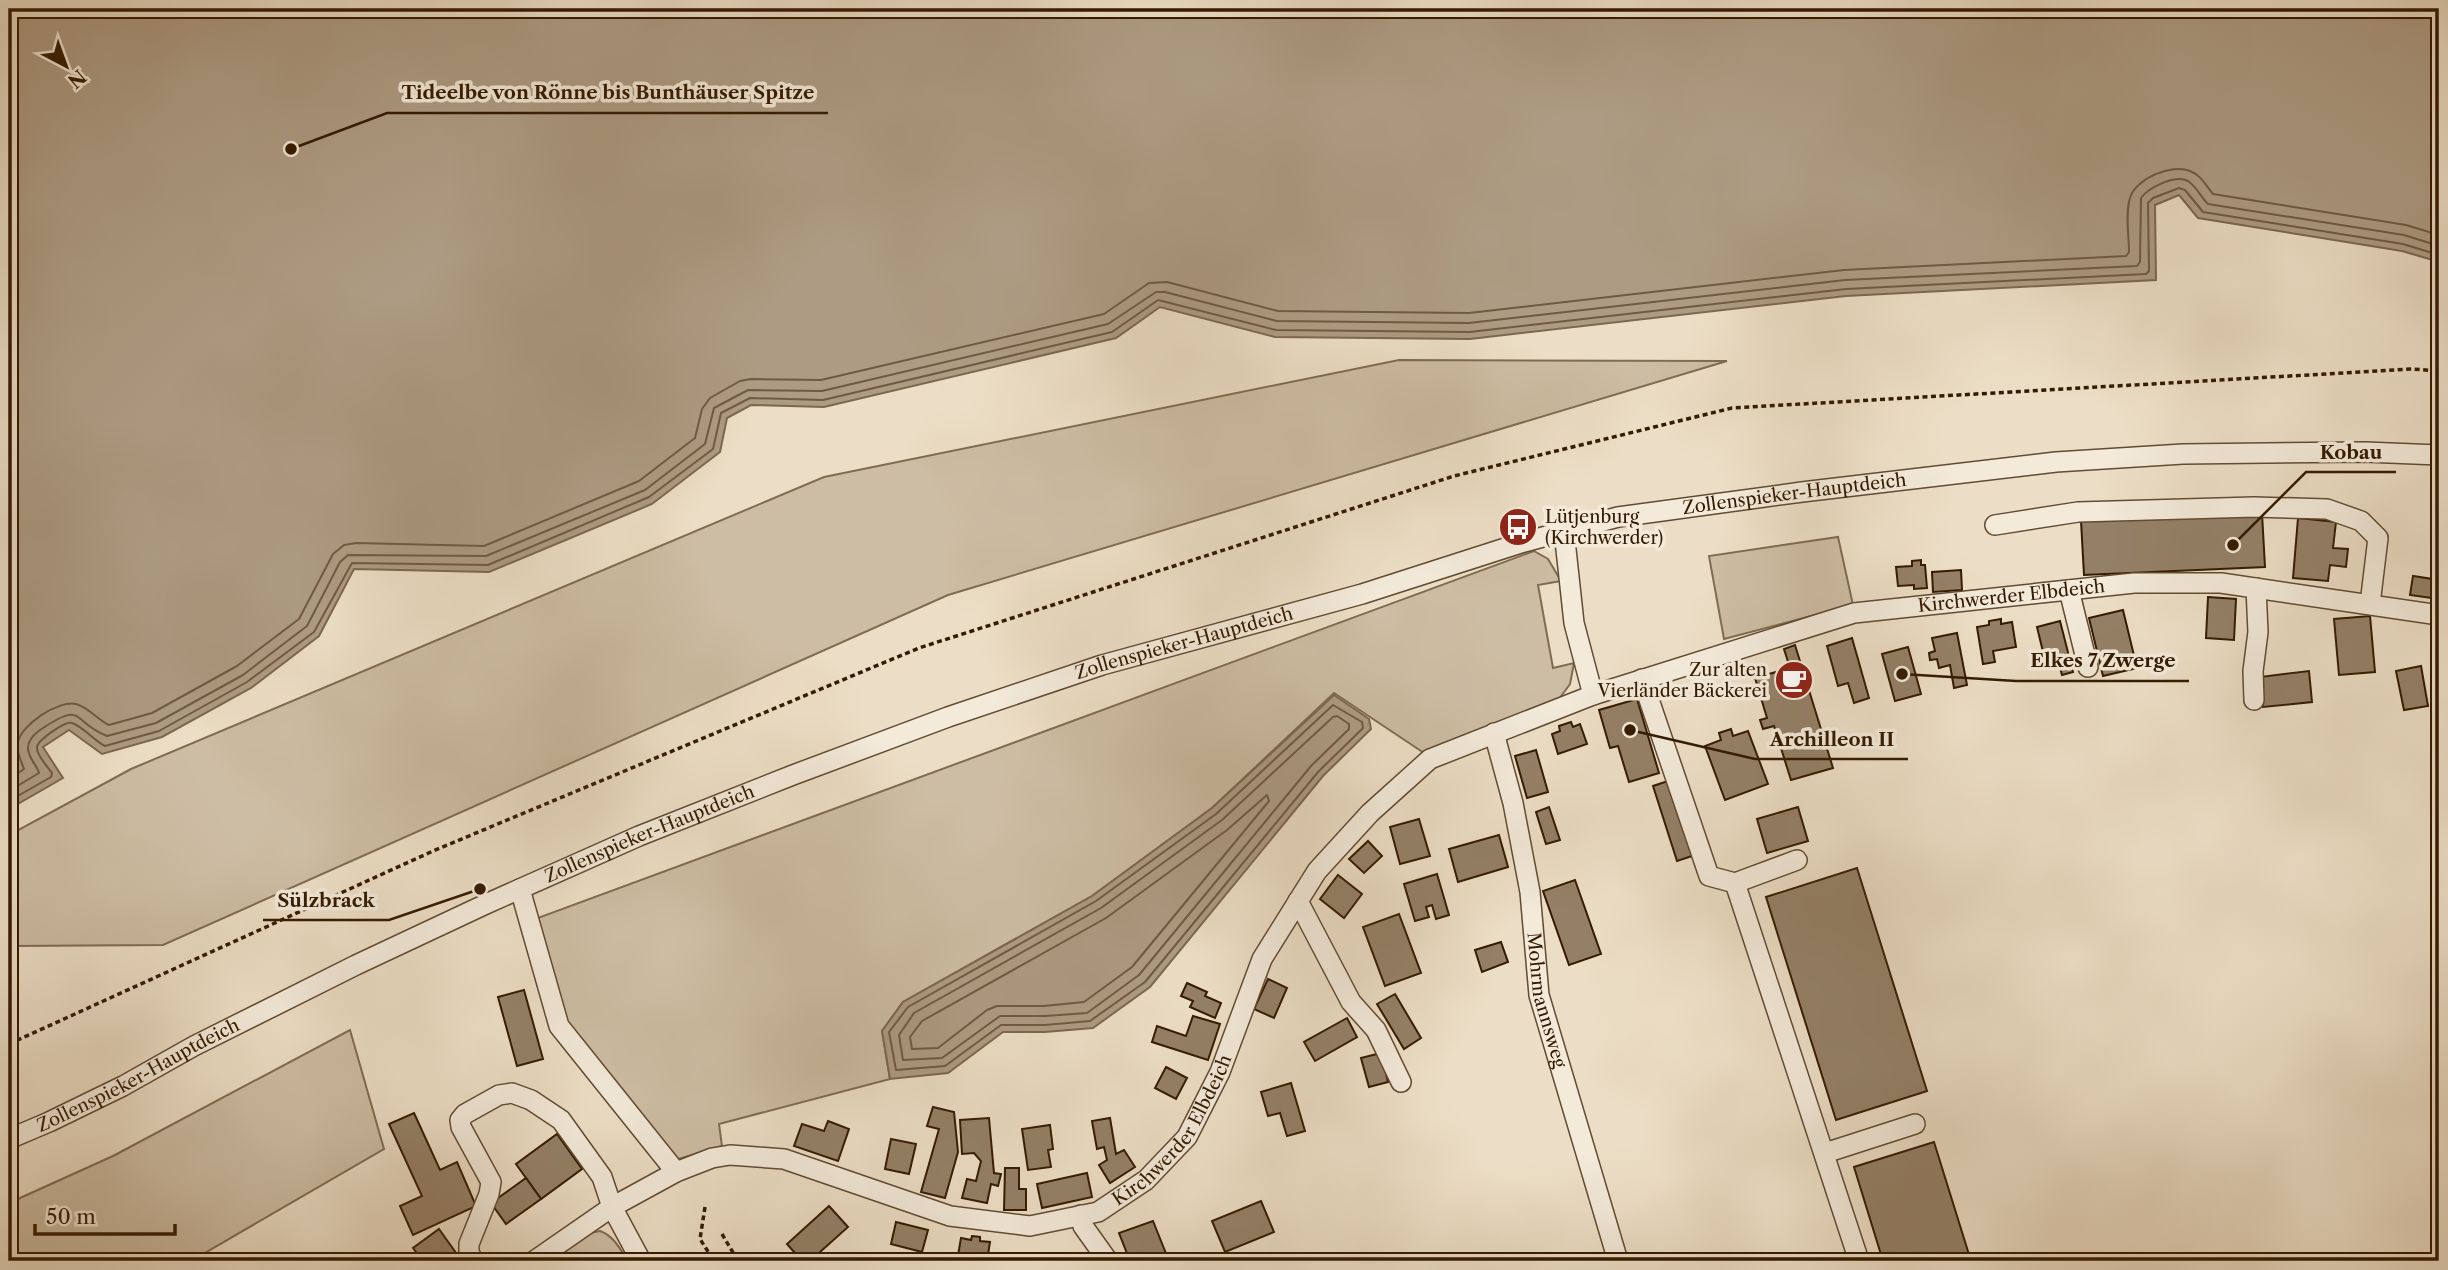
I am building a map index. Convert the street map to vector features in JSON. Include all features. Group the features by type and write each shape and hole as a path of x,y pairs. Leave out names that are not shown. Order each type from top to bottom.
{"street":[{"name":"Zollenspieker-Hauptdeich","path":"9,1139 111,1092 194,1046 356,965 639,836 948,717 1102,665 1362,594 1564,531 1618,517 1788,493 2056,462 2183,454 2365,452 2439,455"},
{"path":"1995,525 2078,512 2254,507 2327,509 2361,521 2378,538 2370,604"},
{"path":"1564,531 1574,623 1592,695"},
{"name":"Kirchwerder Elbdeich","path":"534,1261 611,1207 676,1172 712,1158 730,1155 784,1158 950,1216 1030,1226 1098,1212 1146,1180 1187,1137 1220,1072 1262,959 1317,871 1370,813 1430,759 1592,695 1854,613 2134,583 2221,583 2439,615"},
{"path":"2254,700 2253,671 2258,632 2256,588"},
{"path":"2069,590 2088,667"},
{"path":"1642,679 1709,876 1735,883 1797,860"},
{"name":"Mohrmannsweg","path":"1494,733 1513,803 1530,892 1539,995 1618,1261"},
{"path":"1735,883 1859,1261"},
{"path":"520,889 559,1026 676,1172"},
{"path":"1298,901 1351,1002 1376,1030 1401,1082"},
{"path":"473,1261 468,1252 469,1244 489,1194 491,1181 461,1127 460,1120 465,1114 499,1095 512,1093 531,1100 561,1120 602,1177 611,1207 641,1261"},
{"path":"1825,1153 1915,1124"},
{"path":"1081,1215 1083,1226 1108,1261"}],"path":[{"path":"9,1044 433,850 919,648 1454,476 1732,408 2412,369 2439,371"},
{"path":"705,1207 700,1239 714,1261"},
{"path":"722,1234 738,1261"}],"shaded area":[{"path":"1399,360 1727,361 948,595 163,945 9,946 9,835 131,769 824,477"},
{"path":"1838,537 1853,605 1724,639 1709,556"},
{"path":"1534,551 1548,559 1561,581 1538,585 1553,668 1574,663 1570,684 1559,699 1424,753 1334,693 1212,808 1092,896 903,1002 882,1031 890,1079 719,1124 722,1146 675,1160 566,1028 535,919"},
{"path":"350,1030 384,1149 191,1261 9,1261 9,1203 113,1156"},
{"path":"600,1231 613,1240 628,1261 549,1261 589,1233"}],"water":[{"path":"9,9 2439,9 2439,262 2402,251 2198,218 2179,195 2155,205 2156,280 1846,296 1470,339 1275,337 1160,307 1116,338 824,407 751,405 727,418 720,452 652,504 489,572 354,569 319,636 251,688 162,737 102,754 69,730 43,747 63,778 9,809"},
{"path":"1334,695 1369,719 1371,729 1323,776 1150,987 1093,1028 1003,1032 948,1073 890,1079 882,1031 903,1002 1092,896 1212,808"}],"building":[{"path":"2262,513 2265,567 2084,575 2081,521"},
{"path":"2298,518 2336,522 2333,548 2348,549 2346,567 2330,565 2328,581 2293,578"},
{"path":"2437,555 2439,599 2410,595 2413,576 2433,579"},
{"path":"1921,560 1921,565 1925,565 1927,588 1898,586 1896,567 1912,566 1912,561"},
{"path":"1961,570 1962,590 1933,592 1932,572"},
{"path":"2208,597 2236,599 2234,640 2206,638"},
{"path":"2123,610 2137,668 2103,676 2089,618"},
{"path":"2370,616 2375,672 2339,675 2334,619"},
{"path":"2001,619 2001,624 2012,622 2016,647 1993,651 1995,662 1983,664 1977,627"},
{"path":"2060,621 2073,672 2062,675 2056,653 2044,656 2037,627"},
{"path":"1957,633 1967,685 1954,688 1950,665 1939,668 1937,659 1930,660 1929,653 1935,651 1932,638"},
{"path":"1852,638 1869,698 1854,703 1848,683 1838,686 1827,646"},
{"path":"1795,645 1833,768 1791,780 1774,726 1763,729 1760,720 1767,718 1755,678 1790,668 1784,649"},
{"path":"1908,647 1921,694 1895,701 1882,654"},
{"path":"2421,666 2428,706 2404,710 2396,671"},
{"path":"2309,671 2312,702 2263,707 2260,677"},
{"path":"1637,699 1659,773 1629,782 1618,746 1610,748 1599,710"},
{"path":"1571,722 1573,727 1580,724 1587,744 1558,754 1552,734 1560,731 1559,726"},
{"path":"1731,729 1733,736 1748,731 1768,784 1725,800 1705,746 1721,740 1719,733"},
{"path":"1536,750 1548,792 1527,798 1515,756"},
{"path":"1668,781 1692,856 1677,861 1653,786"},
{"path":"1549,807 1560,840 1546,844 1536,812"},
{"path":"1798,807 1808,841 1767,853 1757,819"},
{"path":"1419,819 1430,856 1400,864 1390,827"},
{"path":"1499,835 1508,867 1458,882 1449,849"},
{"path":"1368,841 1382,856 1364,873 1349,859"},
{"path":"1857,868 1927,1091 1836,1120 1766,897"},
{"path":"1437,874 1449,915 1436,919 1432,905 1426,907 1429,917 1415,921 1404,884"},
{"path":"1338,875 1362,894 1344,918 1320,899"},
{"path":"1575,880 1601,954 1569,965 1543,891"},
{"path":"1399,914 1421,973 1385,986 1363,927"},
{"path":"1501,942 1508,962 1482,972 1475,950"},
{"path":"1268,979 1287,988 1274,1018 1254,1009"},
{"path":"1187,983 1207,992 1205,996 1221,1003 1215,1018 1190,1007 1193,1001 1181,996"},
{"path":"524,990 543,1059 517,1066 498,997"},
{"path":"1395,994 1421,1038 1404,1049 1377,1004"},
{"path":"1193,1016 1220,1024 1208,1060 1152,1042 1157,1026 1186,1036"},
{"path":"1347,1018 1357,1037 1315,1061 1304,1042"},
{"path":"1381,1053 1388,1082 1369,1087 1361,1058"},
{"path":"1166,1067 1187,1078 1176,1099 1155,1088"},
{"path":"1291,1083 1305,1131 1287,1136 1280,1113 1268,1116 1261,1092"},
{"path":"933,1107 954,1112 958,1152 945,1198 921,1192 939,1129 927,1126"},
{"path":"414,1113 440,1170 457,1162 476,1206 413,1235 400,1206 422,1196 389,1124"},
{"path":"989,1118 994,1173 1001,1174 998,1186 991,1184 987,1203 962,1198 967,1179 976,1181 981,1161 974,1153 962,1154 960,1120"},
{"path":"1110,1118 1116,1154 1124,1150 1135,1167 1110,1183 1099,1165 1107,1160 1104,1147 1097,1149 1092,1121"},
{"path":"828,1121 849,1129 838,1161 794,1146 802,1124 824,1131"},
{"path":"1050,1125 1053,1149 1048,1150 1051,1167 1028,1170 1022,1129"},
{"path":"557,1134 582,1169 541,1199 516,1164"},
{"path":"891,1139 916,1144 909,1174 885,1169"},
{"path":"1934,1142 1971,1261 1883,1261 1854,1167"},
{"path":"1005,1168 1019,1168 1019,1189 1026,1189 1026,1210 1004,1210"},
{"path":"1087,1173 1092,1197 1042,1208 1037,1184"},
{"path":"526,1178 541,1199 506,1224 491,1203"},
{"path":"1261,1201 1274,1232 1225,1252 1212,1221"},
{"path":"829,1206 848,1227 810,1261 802,1261 787,1244"},
{"path":"1153,1221 1169,1261 1130,1261 1119,1233"},
{"path":"896,1222 928,1230 922,1252 891,1244"},
{"path":"439,1229 461,1260 423,1261 413,1248"},
{"path":"972,1236 980,1237 980,1241 990,1242 987,1261 957,1261 961,1238 971,1240"}],"place":[{"name":"Tideelbe von Rönne bis Bunthäuser Spitze","path":"291,149"},
{"name":"Lütjenburg (Kirchwerder)","path":"1518,527"},
{"name":"Kobau","path":"2233,545"},
{"name":"Elkes 7 Zwerge","path":"1902,674"},
{"name":"Zur alten Vierländer Bäckerei","path":"1794,680"},
{"name":"Archilleon II","path":"1630,730"},
{"name":"Sülzbrack","path":"480,889"}]}
